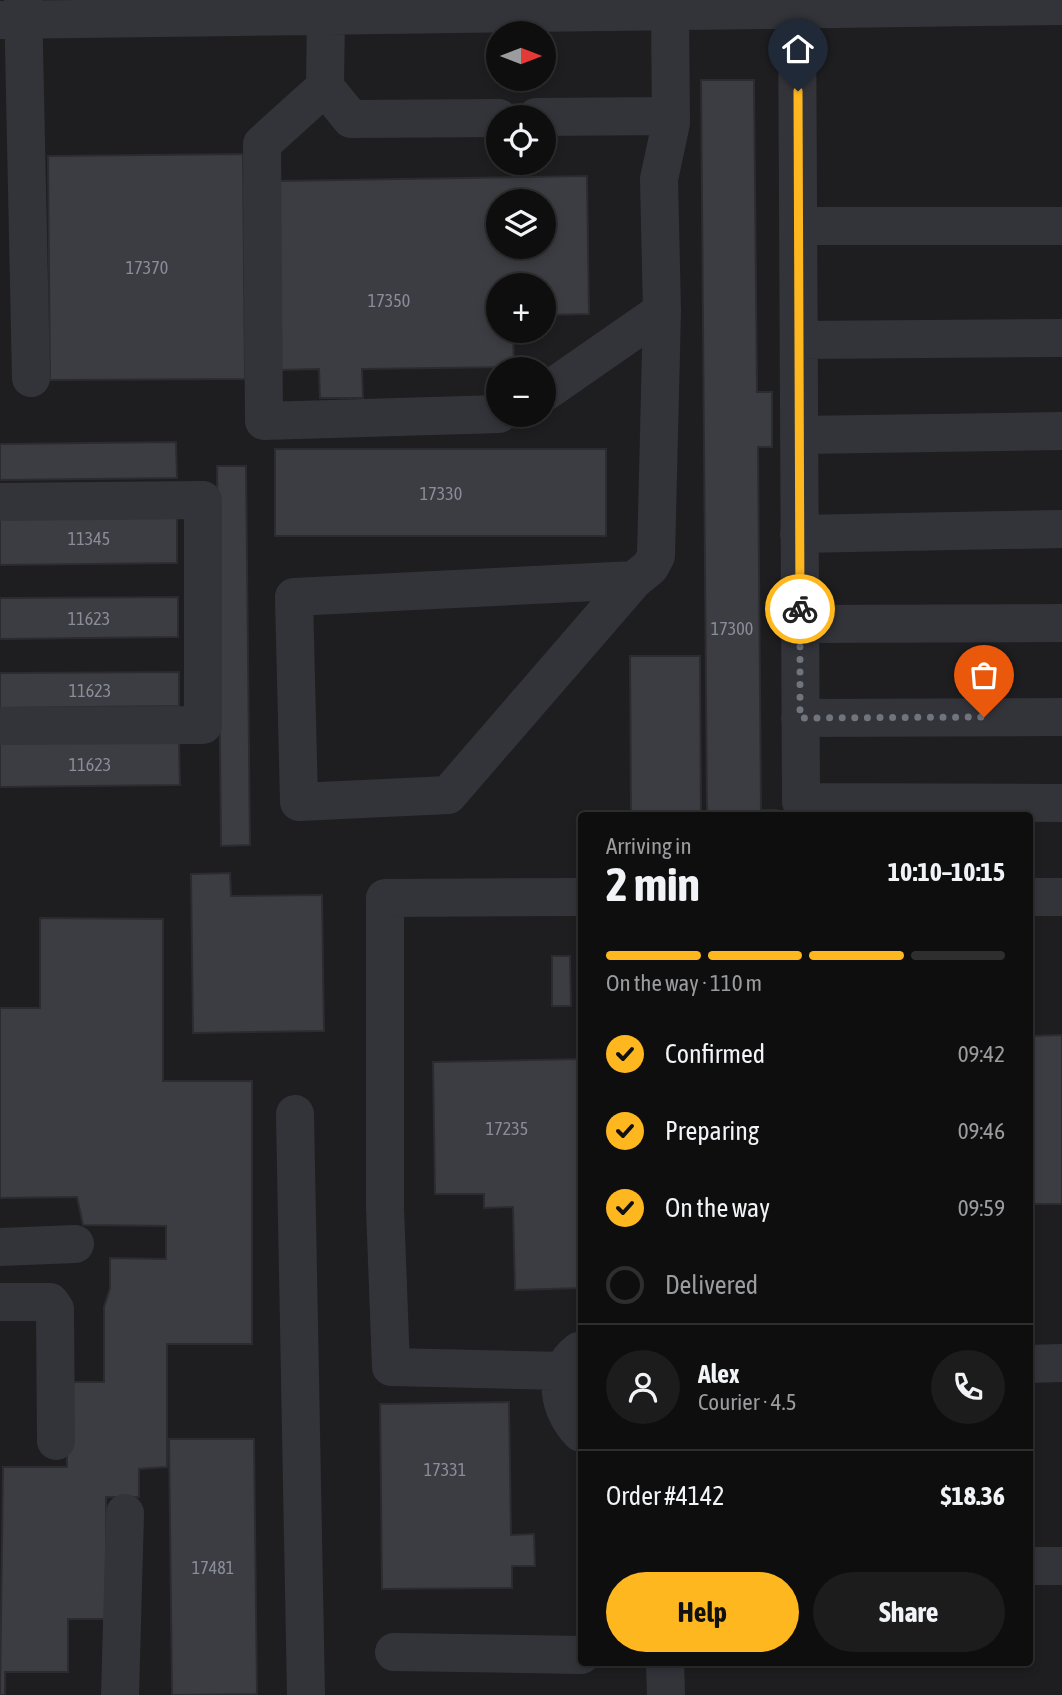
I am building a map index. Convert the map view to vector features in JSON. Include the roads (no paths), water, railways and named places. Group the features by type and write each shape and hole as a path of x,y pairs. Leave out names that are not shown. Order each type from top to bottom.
{"street":[{"path":"797,5 801,802 1062,803"},
{"path":"32,378 16,13 326,15 488,6 670,11 797,5 1062,6"},
{"path":"634,580 294,597 299,802 448,795 634,580 650,567 656,556 662,311 659,179 671,116 670,11"},
{"path":"326,15 325,87 351,120 486,118"},
{"path":"325,87 262,144 264,421 486,414"},
{"path":"556,117 671,116"},
{"path":"798,226 1062,226"},
{"path":"556,385 662,311"},
{"path":"799,340 1062,338"},
{"path":"799,435 1062,431"},
{"path":"0,502 203,500 203,725 0,726"},
{"path":"799,534 1062,529"},
{"path":"800,624 1062,622"},
{"path":"800,718 1062,717"},
{"path":"578,897 385,898 385,1208 391,1367 573,1360 560,1388 562,1405 569,1421 578,1430"},
{"path":"1033,897 1062,897"},
{"path":"295,1114 306,1695"},
{"path":"0,1247 75,1244"},
{"path":"0,1302 50,1302 55,1309 56,1441"},
{"path":"1033,1364 1062,1363"},
{"path":"120,1695 125,1513"},
{"path":"1033,1566 1062,1566"},
{"path":"394,1652 578,1655"},
{"path":"665,1666 666,1695"}]}
